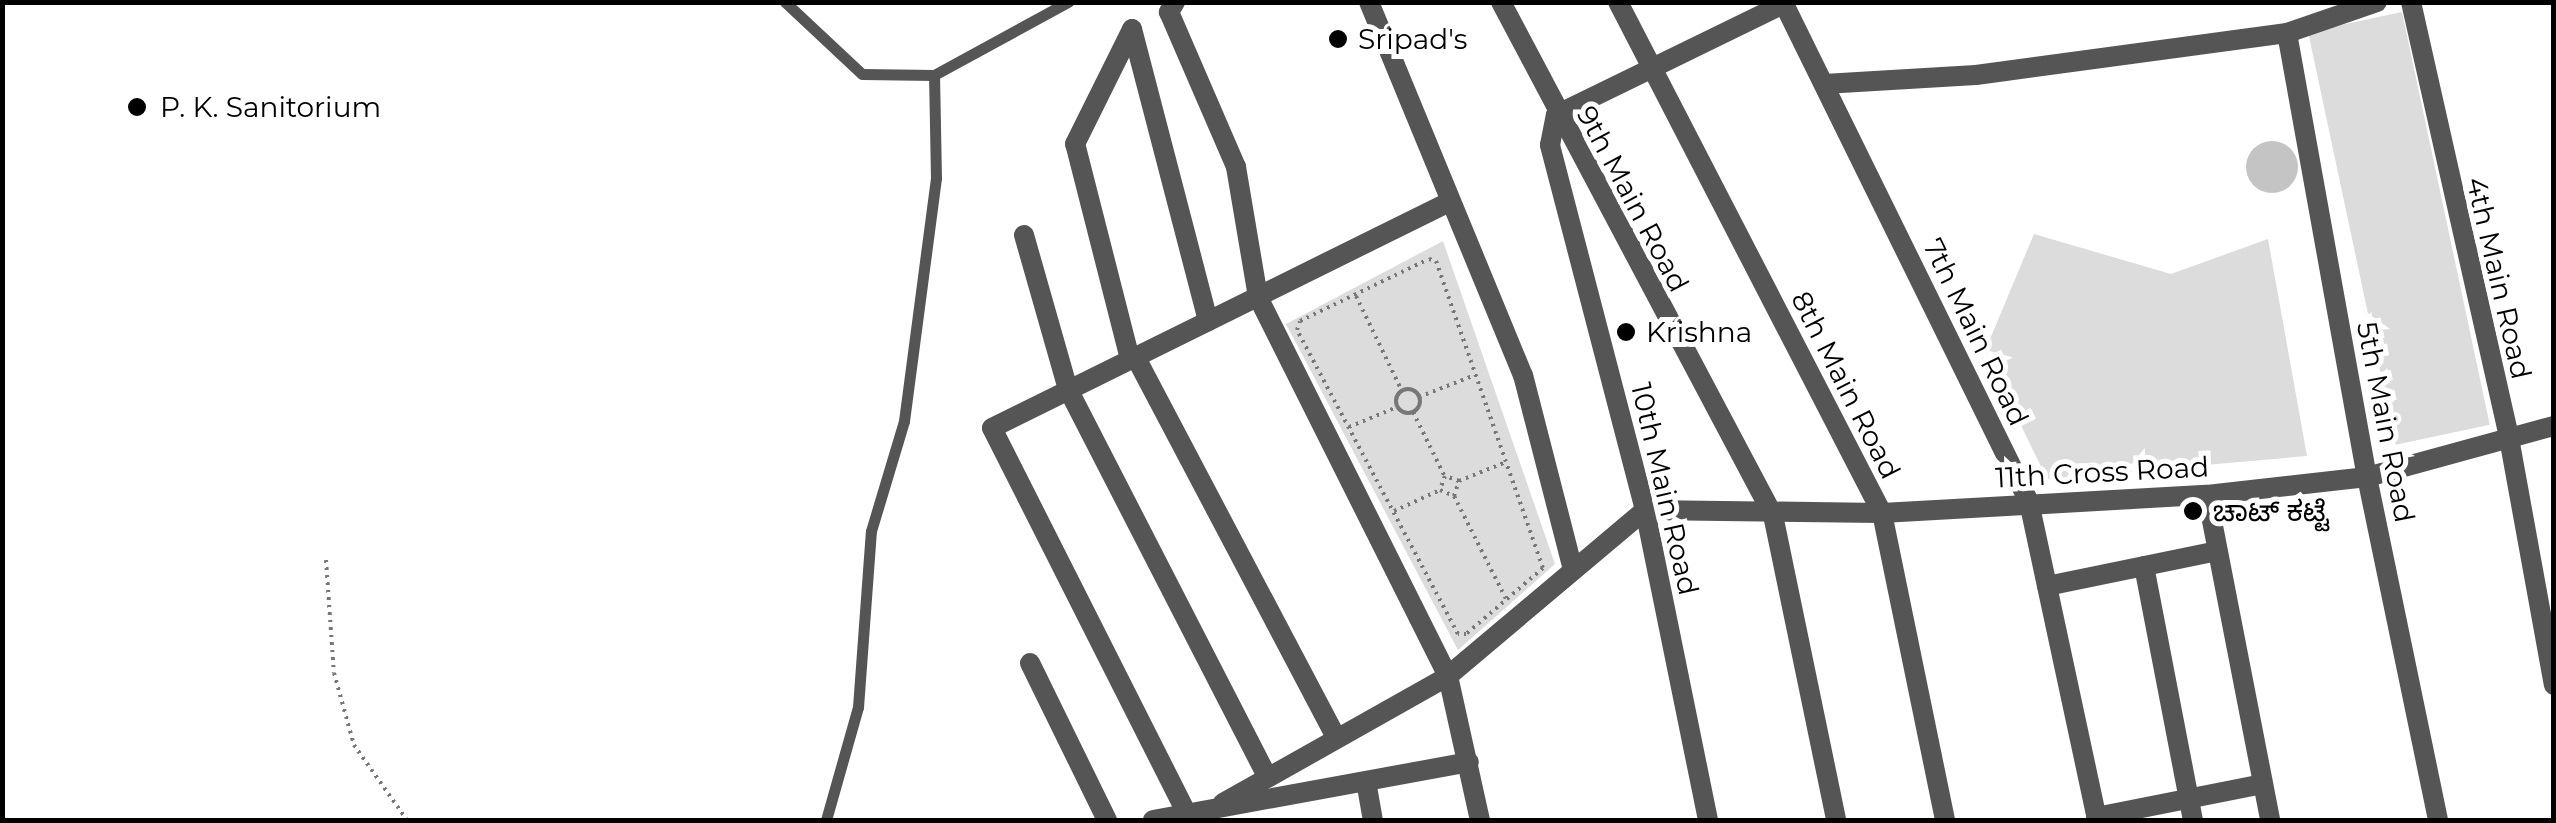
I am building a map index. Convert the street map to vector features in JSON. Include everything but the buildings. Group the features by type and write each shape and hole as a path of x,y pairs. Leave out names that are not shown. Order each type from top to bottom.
{"street":[{"path":"1175,2 1169,12 1236,167 1258,297 1448,676 1480,820"},
{"path":"1369,2 1523,376 1573,570"},
{"name":"9th Main Road","path":"1501,2 1556,115 1773,516 1836,820"},
{"name":"8th Main Road","path":"1618,2 1882,513 1944,820"},
{"path":"1824,84 1976,75 2287,33 2377,2"},
{"name":"4th Main Road","path":"2411,2 2509,438 2554,686"},
{"path":"1556,115 1783,3"},
{"name":"7th Main Road","path":"1783,3 2029,502 2096,819"},
{"path":"1208,321 1132,29 1075,144 1132,358 1335,735"},
{"name":"5th Main Road","path":"2287,33 2366,476 2438,820"},
{"name":"10th Main Road","path":"1556,115 1550,145 1645,510 1708,820"},
{"path":"1206,811 992,428 1450,202"},
{"path":"1024,235 1068,389 1266,774"},
{"name":"11th Cross Road","path":"1645,510 1773,516 2206,496 2366,476 2554,426"},
{"path":"2206,496 2270,820"},
{"path":"1206,811 1335,735 1448,676 1645,510"},
{"path":"2046,586 2217,551"},
{"path":"2144,566 2194,820"},
{"path":"1030,663 1107,820"},
{"path":"1291,820 1296,796 1292,759"},
{"path":"1154,820 1469,762"},
{"path":"1366,781 1373,820"},
{"path":"2096,819 2264,784"}],"lane":[{"path":"786,2 862,74 934,76 1068,2"},
{"path":"826,820 858,708 871,532 904,421 936,178 934,76"}],"path":[{"path":"1458,634 1297,330 1300,321 1436,260 1543,568"},
{"path":"1356,294 1402,390 1398,407"},
{"path":"1402,390 1419,397 1476,374"},
{"path":"1419,397 1414,412 1445,476 1459,482 1506,462"},
{"path":"1349,427 1398,407 1414,412"},
{"path":"1393,512 1440,490 1445,476"},
{"path":"1454,496 1459,482"},
{"path":"1440,490 1454,496 1506,599"},
{"path":"326,560 334,673 354,745 407,820"}],"shaded area":[{"path":"2402,12 2490,425 2396,445 2308,32"},
{"path":"2034,234 2171,274 2268,239 2307,456 2047,479 1985,351"},
{"path":"1443,241 1555,564 1458,650 1286,324"}],"place":[{"name":"Sripad's","path":"1338,39"},
{"name":"P. K. Sanitorium","path":"137,107"},
{"name":"Krishna","path":"1626,332"},
{"name":"ಚಾಟ್ ಕಟ್ಟೆ","path":"2193,511"}]}
